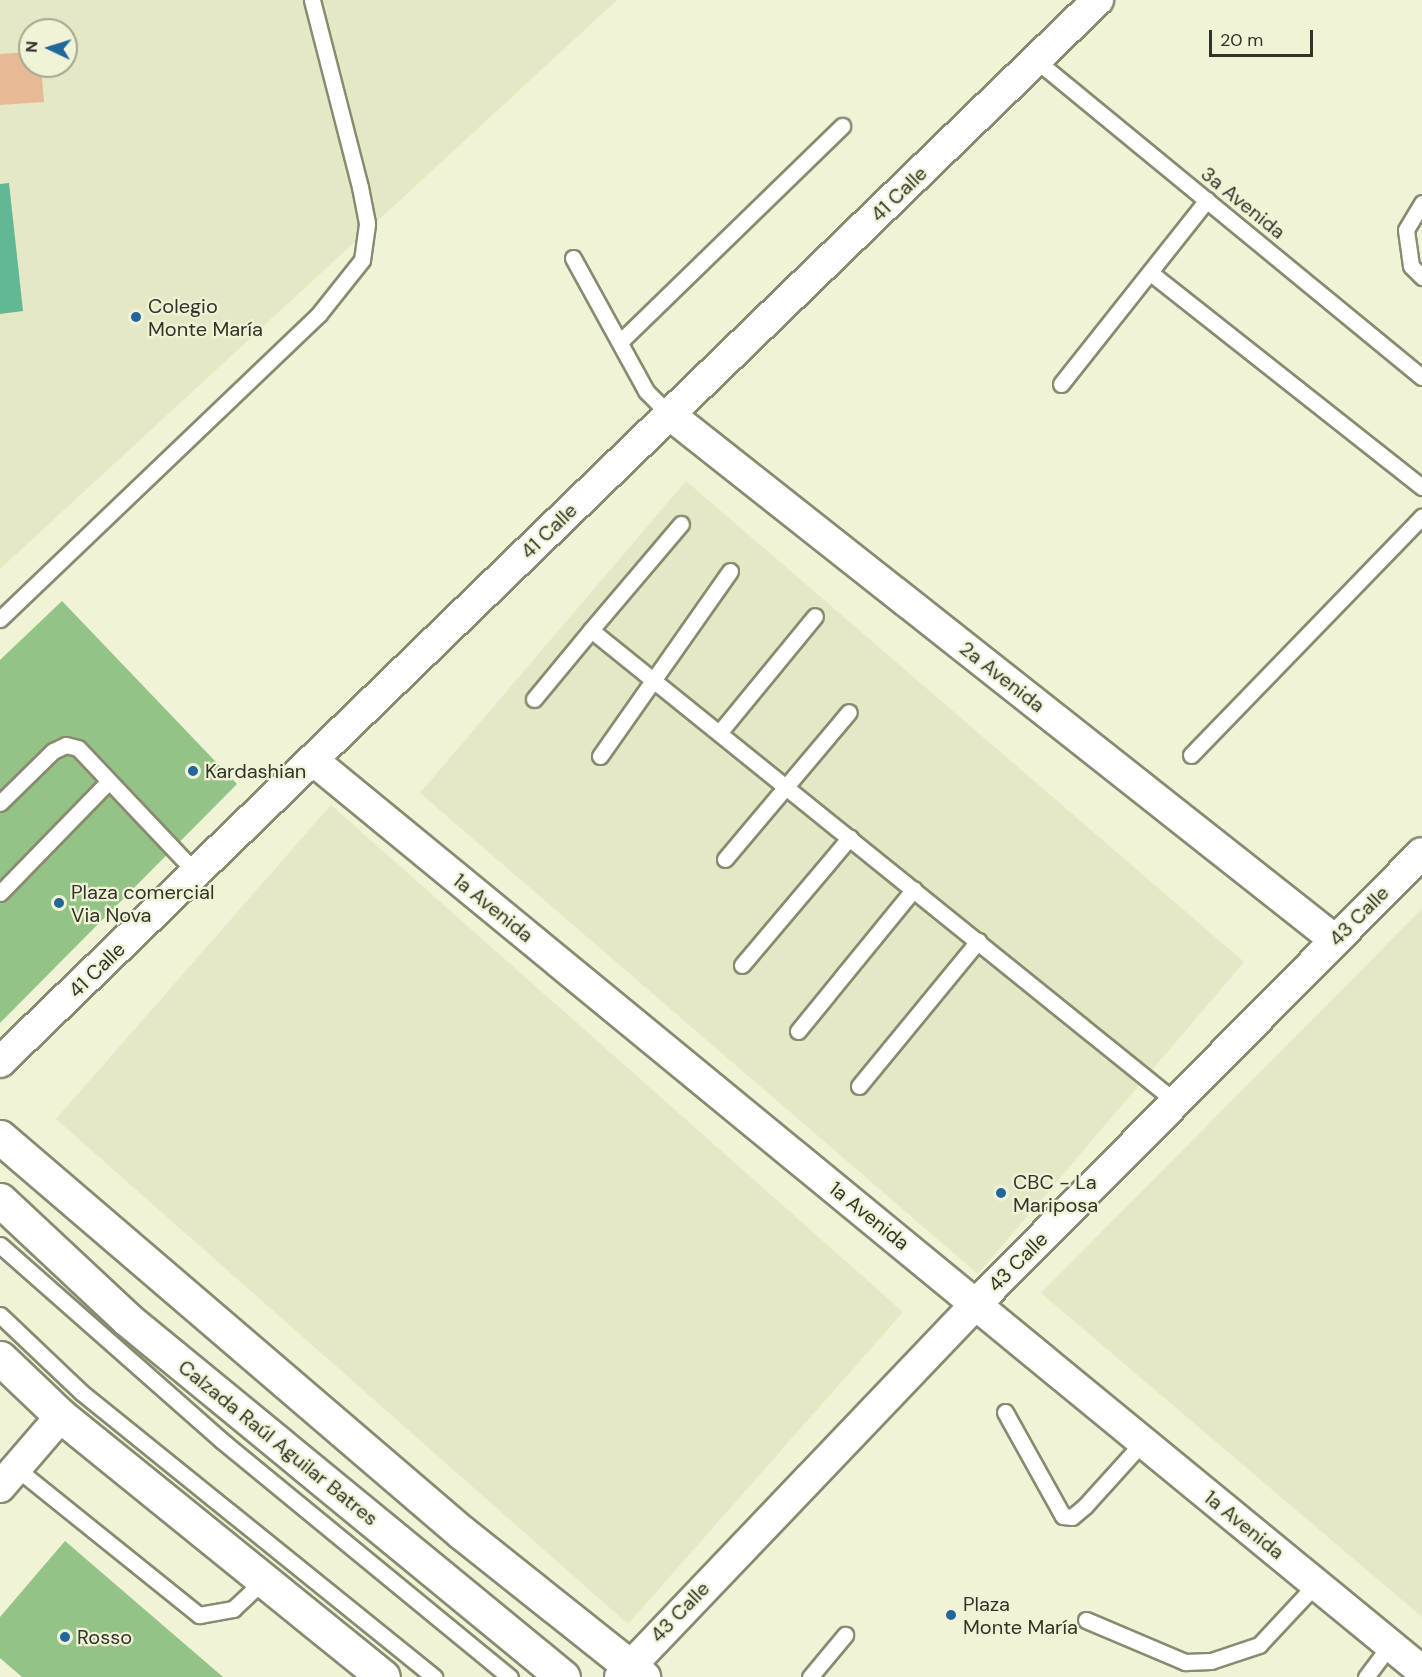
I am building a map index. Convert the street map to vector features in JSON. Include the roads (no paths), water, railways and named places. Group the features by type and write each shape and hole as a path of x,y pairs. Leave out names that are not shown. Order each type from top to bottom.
{"main road":[{"path":"0,1137 460,1532 630,1673"},
{"name":"Calzada Raúl Aguilar Batres","path":"0,1200 128,1319 563,1677"},
{"path":"0,1359 61,1416 383,1677"}],"street":[{"name":"41 Calle","path":"0,1062 314,761 1098,0"},
{"name":"2a Avenida","path":"669,414 1335,940"},
{"name":"1a Avenida","path":"314,761 1422,1671"},
{"name":"43 Calle","path":"630,1673 976,1304 1422,853"},
{"path":"8,1478 61,1416"}],"lane":[{"path":"0,619 319,314 362,260 366,223 360,187 312,0"},
{"name":"3a Avenida","path":"1037,61 1422,377"},
{"path":"620,342 842,126"},
{"path":"1061,384 1152,274 1207,200"},
{"path":"1422,203 1406,230 1411,266 1422,277"},
{"path":"573,258 646,391 669,414"},
{"path":"1152,274 1422,487"},
{"path":"1191,755 1422,517"},
{"path":"534,699 681,524"},
{"path":"600,756 652,677 730,571"},
{"path":"719,733 815,616"},
{"path":"591,630 1176,1102"},
{"path":"725,859 787,789 849,712"},
{"path":"0,803 53,751 66,745 78,748 197,874"},
{"path":"0,893 109,781"},
{"path":"742,965 850,837"},
{"path":"798,1031 914,889"},
{"path":"859,1086 978,941"},
{"path":"0,1245 221,1440 510,1677"},
{"path":"0,1315 81,1392 434,1677"},
{"path":"1005,1412 1063,1516 1072,1517 1086,1506 1143,1443"},
{"path":"8,1478 199,1615 233,1609 264,1580"},
{"path":"1086,1620 1185,1662 1210,1661 1259,1645 1317,1583"},
{"path":"810,1677 845,1635"},
{"path":"1366,1677 1390,1645"}],"place":[{"name":"Colegio Monte María","path":"136,317"},
{"name":"Kardashian","path":"193,771"},
{"name":"Plaza comercial Via Nova","path":"59,903"},
{"name":"CBC - La Mariposa","path":"1001,1193"},
{"name":"Plaza Monte María","path":"951,1615"},
{"name":"Rosso","path":"65,1637"}]}
